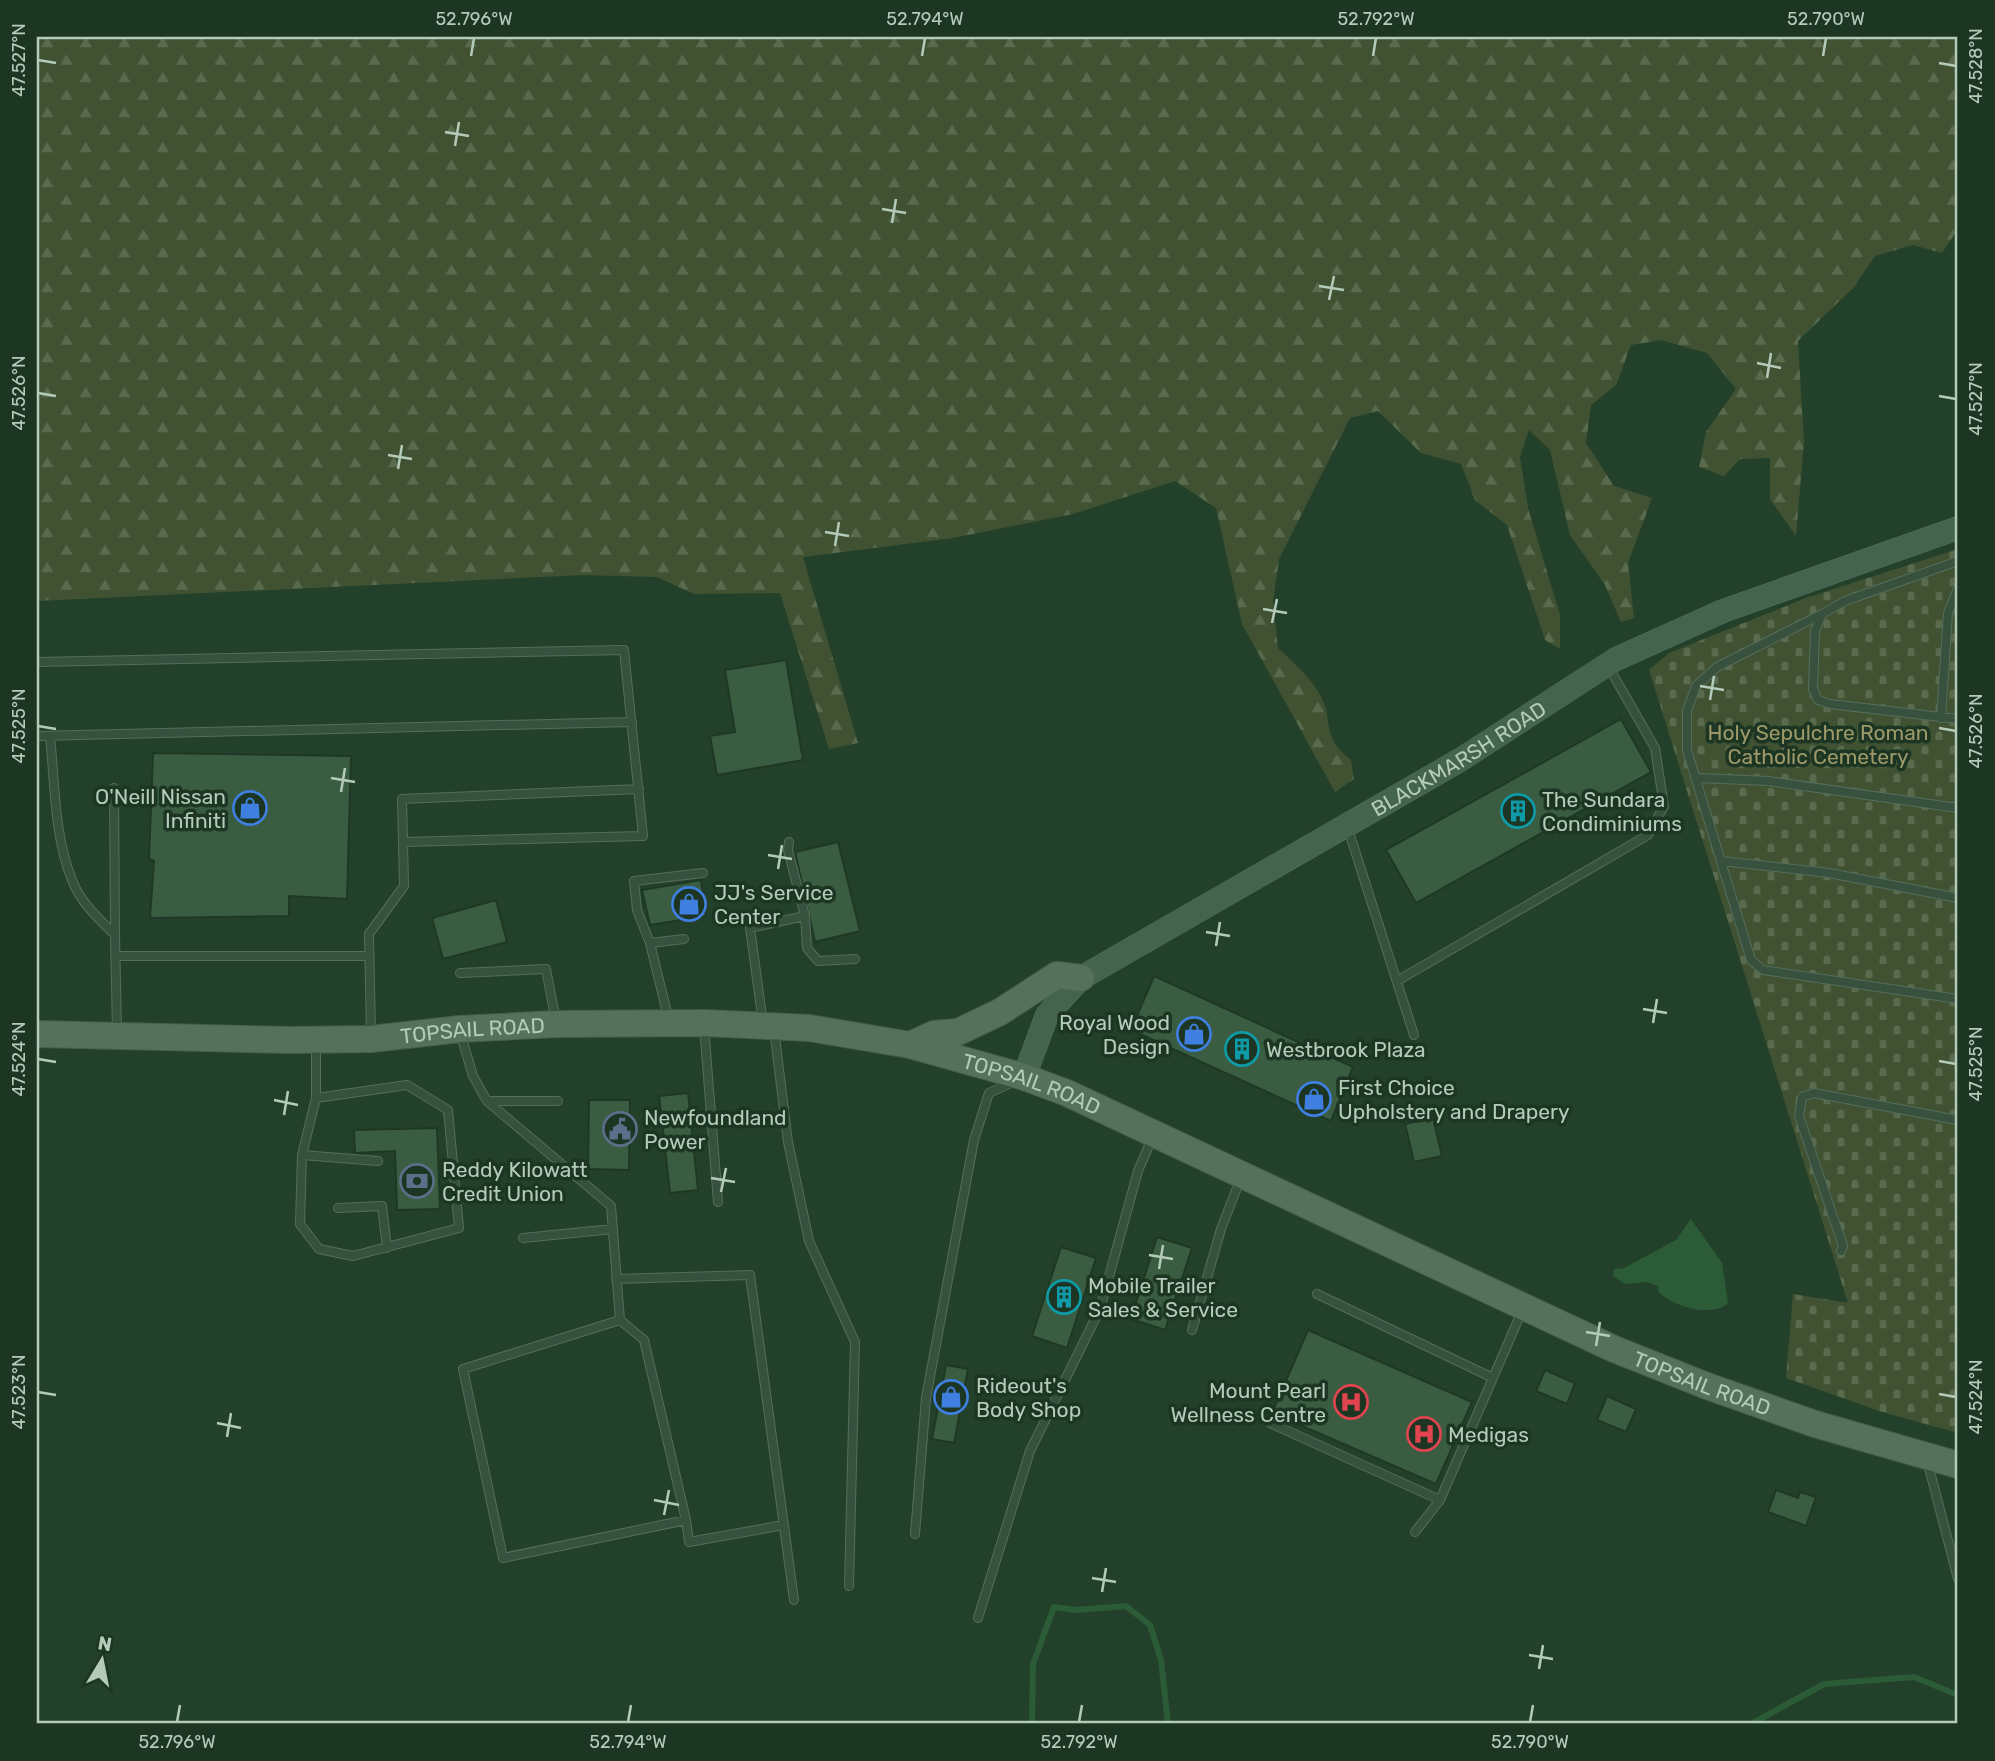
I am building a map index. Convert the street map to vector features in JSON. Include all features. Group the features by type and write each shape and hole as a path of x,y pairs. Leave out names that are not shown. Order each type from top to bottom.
{"main road":[{"name":"BLACKMARSH ROAD","path":"1024,1077 1046,1015 1081,978 1460,760 1607,665 1723,611 1958,528"},
{"path":"910,1045 934,1034 958,1032 1000,1012 1057,975 1081,978"},
{"name":"TOPSAIL ROAD","path":"37,1034 316,1040 371,1039 460,1029 556,1024 704,1023 863,1035 910,1045 1024,1077 1243,1174 1523,1308 1707,1386 1815,1423 1958,1465"}],"lane":[{"path":"1958,561 1845,601 1717,667 1696,686 1687,711 1686,738 1751,960 1758,968 1958,999"},
{"path":"1941,718 1948,613 1958,589"},
{"path":"1948,613 1958,613"},
{"path":"1822,614 1815,631 1813,689 1818,700 1830,704 1958,719"},
{"path":"37,662 624,650 643,836 403,842"},
{"path":"1397,981 1648,835 1664,806 1656,748 1607,665"},
{"path":"37,736 632,722"},
{"path":"50,736 60,832 72,881 90,910 114,935"},
{"path":"1698,778 1768,781 1958,808"},
{"path":"114,788 117,1035"},
{"path":"371,1039 369,934 404,886 402,799 639,789"},
{"path":"1348,826 1415,1035"},
{"path":"789,842 788,850 805,916 807,947 818,961 855,959"},
{"path":"1722,861 1829,873 1958,898"},
{"path":"669,1023 650,943 637,910 634,881 703,873"},
{"path":"805,916 750,928 788,1142 809,1241 855,1342 849,1586"},
{"path":"650,943 684,939"},
{"path":"115,956 368,956"},
{"path":"460,973 547,969 556,1024"},
{"path":"704,1023 718,1202"},
{"path":"460,1029 473,1076 487,1101 611,1206 620,1320 643,1340 687,1520 689,1542 784,1525"},
{"path":"316,1040 316,1098 302,1155 300,1224 319,1248 354,1256 459,1228 448,1111 407,1085 316,1098"},
{"path":"915,1534 926,1398 974,1140 989,1093 1024,1077"},
{"path":"1841,1251 1843,1246 1799,1116 1802,1097 1814,1093 1958,1120"},
{"path":"487,1101 558,1101"},
{"path":"978,1618 1031,1451 1100,1309 1138,1171 1154,1133"},
{"path":"302,1155 378,1161"},
{"path":"1192,1330 1221,1229 1243,1174"},
{"path":"338,1208 382,1206 387,1248"},
{"path":"523,1238 613,1229"},
{"path":"616,1279 750,1275 794,1600"},
{"path":"1317,1294 1493,1378"},
{"path":"1415,1532 1440,1500 1523,1308"},
{"path":"620,1320 463,1369 503,1558 687,1520"},
{"path":"1270,1423 1440,1500"},
{"path":"1926,1456 1958,1579"}],"green space":[{"path":"37,37 1958,37 1958,229 1942,253 1913,245 1875,256 1853,288 1798,341 1804,442 1796,536 1770,499 1770,458 1740,459 1724,476 1699,467 1706,432 1736,389 1707,353 1661,340 1631,345 1616,385 1591,405 1586,443 1614,486 1652,498 1628,563 1634,618 1621,622 1605,585 1570,535 1550,450 1529,430 1520,457 1528,508 1560,615 1560,649 1545,640 1507,525 1475,500 1461,464 1421,453 1378,411 1350,418 1279,559 1273,602 1278,648 1305,674 1319,693 1331,735 1341,751 1351,760 1354,779 1335,792 1242,624 1216,508 1175,481 1073,514 953,538 803,557 858,743 829,749 780,593 694,594 657,577 583,575 37,601"},
{"name":"Holy Sepulchre Roman Catholic Cemetery","path":"1958,549 1958,1433 1882,1412 1786,1378 1793,1294 1848,1303 1649,670 1669,653 1806,598"}],"shaded area":[{"path":"1691,1219 1722,1263 1728,1303 1712,1310 1692,1309 1664,1297 1658,1291 1658,1286 1647,1282 1625,1284 1613,1276 1614,1269 1624,1268 1676,1240"}],"building":[{"path":"786,660 803,760 717,775 710,736 735,732 725,670"},
{"name":"The Sundara Condiminiums","path":"1621,719 1651,772 1416,903 1386,850"},
{"name":"O'Neill Nissan Infiniti","path":"153,753 351,756 347,899 289,896 289,916 150,918 154,861 149,859"},
{"path":"838,842 860,931 815,942 795,852"},
{"path":"701,880 706,916 650,925 642,890"},
{"path":"496,900 507,942 443,959 432,918"},
{"name":"Westbrook Plaza","path":"1154,976 1353,1067 1331,1121 1131,1030"},
{"path":"688,1093 698,1190 670,1193 659,1096"},
{"name":"Newfoundland Power","path":"589,1100 630,1100 629,1170 588,1169"},
{"path":"1433,1118 1442,1156 1414,1162 1405,1124"},
{"name":"Reddy Kilowatt Credit Union","path":"437,1128 440,1209 397,1210 395,1151 355,1153 354,1130"},
{"path":"1157,1237 1192,1248 1165,1330 1131,1319"},
{"name":"Mobile Trailer Sales & Service","path":"1061,1247 1096,1258 1067,1348 1032,1336"},
{"path":"1308,1330 1472,1402 1436,1484 1272,1413"},
{"path":"946,1365 968,1369 954,1443 932,1439"},
{"path":"1545,1370 1575,1383 1567,1404 1536,1391"},
{"path":"1607,1396 1636,1409 1626,1432 1597,1420"},
{"path":"1776,1490 1798,1498 1800,1492 1816,1497 1806,1526 1768,1512"}],"waterway":[{"path":"1032,1724 1033,1664 1054,1607 1076,1610 1126,1606 1150,1625 1161,1660 1168,1724"},
{"path":"1751,1724 1824,1684 1914,1677 1958,1695"}],"place":[{"name":"O'Neill Nissan Infiniti","path":"250,808"},
{"name":"The Sundara Condiminiums","path":"1518,811"},
{"name":"JJ's Service Center","path":"689,904"},
{"name":"Royal Wood Design","path":"1194,1034"},
{"name":"Westbrook Plaza","path":"1242,1049"},
{"name":"First Choice Upholstery and Drapery","path":"1314,1099"},
{"name":"Newfoundland Power","path":"620,1129"},
{"name":"Reddy Kilowatt Credit Union","path":"417,1181"},
{"name":"Mobile Trailer Sales & Service","path":"1064,1297"},
{"name":"Rideout's Body Shop","path":"951,1397"},
{"name":"Mount Pearl Wellness Centre","path":"1351,1402"},
{"name":"Medigas","path":"1424,1434"}]}
